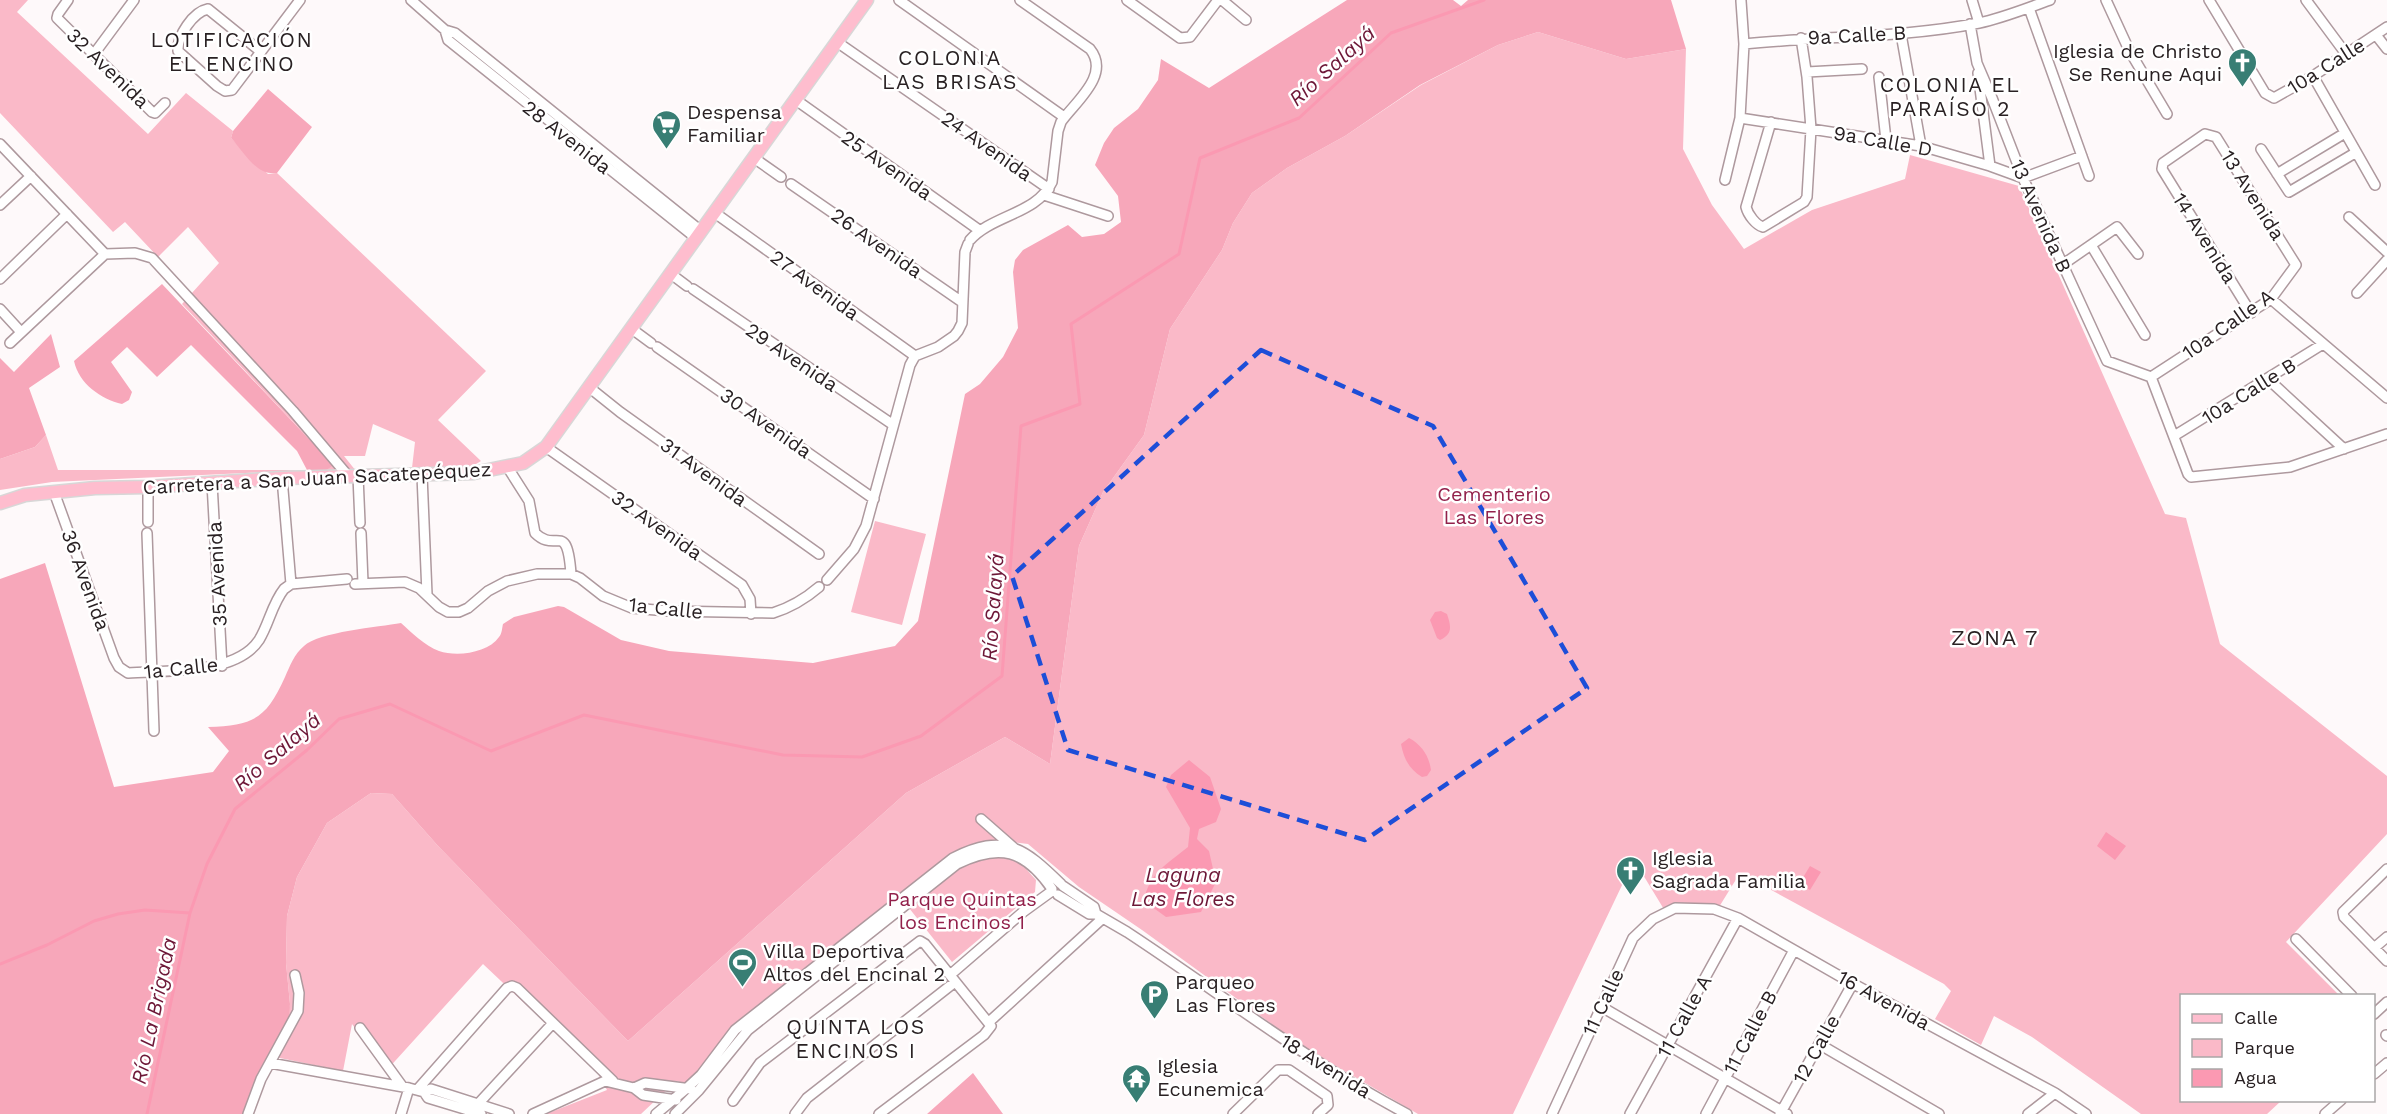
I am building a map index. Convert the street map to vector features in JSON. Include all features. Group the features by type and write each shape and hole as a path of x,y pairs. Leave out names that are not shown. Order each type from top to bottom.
{"main road":[{"name":"Carretera a San Juan Sacatepéquez","path":"0,503 25,495 95,488 148,488 282,478 457,475 508,468 528,461 546,447 590,388 671,274 694,231 715,213 867,0"}],"street":[{"name":"32 Avenida","path":"68,0 57,18 152,112 155,113 165,103"},
{"path":"94,54 134,0"},
{"path":"260,51 208,9 202,10 181,34 177,43 178,51 217,86 225,91 232,90 300,0"},
{"name":"28 Avenida","path":"411,0 445,30 455,33 694,231"},
{"path":"899,0 1065,117"},
{"path":"827,580 854,549 866,526 892,424 910,365 915,356 938,347 954,336 962,322 969,242 979,230 1017,212 1046,192 1053,172 1058,132 1065,117 1096,74 1096,55 1090,49 1020,0"},
{"path":"1127,0 1180,38 1190,38 1220,0 1246,20"},
{"name":"13 Avenida B","path":"1972,0 1977,63 2023,178 2107,361 2151,377"},
{"name":"9a Calle B","path":"1744,44 1801,38 1901,34 1975,23 2050,0"},
{"path":"2106,0 2131,53 2167,114"},
{"name":"10a Calle","path":"2209,0 2265,93 2276,98 2387,27"},
{"path":"2306,0 2346,54"},
{"path":"1725,180 1740,118 1744,44 1741,1"},
{"path":"2029,8 2089,176"},
{"path":"1901,34 1921,146"},
{"path":"2376,35 2387,49"},
{"path":"1771,122 1746,207 1759,226 1763,227 1804,202 1806,197 1811,129 1807,72 1801,38"},
{"name":"24 Avenida","path":"837,42 1046,192 1108,216"},
{"path":"1977,63 1990,166"},
{"path":"1807,72 1862,69"},
{"path":"2313,76 2375,185"},
{"path":"1879,77 1886,140"},
{"name":"25 Avenida","path":"796,100 979,230"},
{"name":"9a Calle D","path":"1740,118 1921,146 2023,178"},
{"name":"13 Avenida","path":"2163,163 2205,134 2216,137 2296,264"},
{"path":"2277,174 2345,134"},
{"path":"0,144 105,254"},
{"path":"2261,149 2289,192 2355,153"},
{"path":"2023,178 2082,156"},
{"path":"754,158 781,177"},
{"name":"14 Avenida","path":"2163,163 2162,169 2251,313"},
{"path":"0,205 31,176"},
{"name":"26 Avenida","path":"791,184 962,302"},
{"name":"27 Avenida","path":"715,213 915,356"},
{"path":"0,279 67,214"},
{"path":"2349,217 2387,252"},
{"path":"2062,265 2117,227 2138,254"},
{"path":"2091,245 2145,335"},
{"path":"10,343 105,254 135,253 152,258 353,476 361,528 355,582"},
{"path":"2357,293 2387,260"},
{"name":"10a Calle A","path":"2151,377 2271,299 2296,264"},
{"name":"29 Avenida","path":"671,274 892,424"},
{"path":"2271,299 2387,398"},
{"path":"0,309 21,332"},
{"name":"30 Avenida","path":"632,329 874,499"},
{"name":"10a Calle B","path":"2174,436 2323,344"},
{"path":"2151,377 2188,474 2193,477 2271,471 2308,462 2387,434"},
{"path":"2268,379 2344,449"},
{"name":"31 Avenida","path":"590,388 620,412 819,554"},
{"name":"32 Avenida","path":"546,447 742,585 750,599 751,614"},
{"path":"282,478 291,584 405,582 419,588 439,607 448,612 459,612 507,580 537,574 570,574 567,547 562,541 544,539 535,533 529,501 508,468"},
{"path":"422,475 427,594"},
{"name":"35 Avenida","path":"212,483 222,666"},
{"path":"148,488 148,522"},
{"name":"36 Avenida","path":"54,492 119,667"},
{"path":"147,533 154,731"},
{"name":"1a Calle","path":"570,574 580,578 603,596 632,608 773,613 788,609 819,587"},
{"name":"1a Calle","path":"119,667 128,673 222,666 250,652 260,638 280,594 291,584"},
{"path":"981,819 1014,848"},
{"name":"18 Avenida","path":"656,1114 687,1089 735,1030 945,864 963,853 990,846 1014,848 1033,856 1062,885 1094,907 1100,916"},
{"name":"18 Avenida","path":"675,1114 699,1090 748,1030 957,864 990,853 1021,856 1042,874 1054,892 1089,914 1100,916 1142,942 1300,1051 1407,1114"},
{"path":"2387,869 2343,912 2344,917 2387,961"},
{"path":"795,1114 807,1098 953,979 1023,912 1054,892 1055,883 1062,885"},
{"name":"16 Avenida","path":"1675,908 1714,909 1738,918 1853,984 2055,1093 2086,1114"},
{"name":"11 Calle","path":"1552,1114 1633,938 1653,919 1675,908"},
{"path":"989,1022 1100,916"},
{"name":"11 Calle A","path":"1630,1114 1738,918"},
{"path":"2374,948 2387,937"},
{"path":"2296,939 2350,994"},
{"path":"733,1101 760,1063 914,943 920,941 925,944 991,1026 989,1031 879,1114"},
{"name":"11 Calle B","path":"1706,1114 1794,950"},
{"path":"248,1114 256,1091 297,1011 299,993 295,975"},
{"name":"12 Calle","path":"1783,1113 1853,984"},
{"path":"401,1114 413,1089 507,988 512,986 517,988 613,1081 634,1088 643,1095 689,1101"},
{"path":"2375,1013 2387,1002"},
{"path":"1600,1006 1783,1113"},
{"path":"463,1108 478,1104 553,1023"},
{"path":"360,1028 413,1089"},
{"path":"1819,1044 1939,1114"},
{"path":"270,1063 413,1089 431,1089 463,1108 481,1114"},
{"path":"2375,1072 2387,1063"},
{"path":"1233,1114 1278,1070 1283,1068 1327,1096 1328,1104 1318,1114"},
{"path":"533,1114 598,1083 613,1081"},
{"path":"634,1088 645,1083 699,1090"},
{"path":"2028,1114 2055,1093"},
{"path":"2325,1114 2340,1102"},
{"path":"478,1104 509,1114"}],"highlighted area":[{"path":"1261,350 1433,426 1587,688 1365,840 1068,750 1012,576"}],"green space":[{"path":"0,0 28,0 17,12 148,134 186,93 233,131 231,138 268,174 277,173 486,371 438,420 481,461 471,467 412,468 415,442 373,424 365,456 344,456 356,471 325,471 327,458 182,304 219,263 188,227 158,257 125,222 113,232 0,113"},
{"name":"Cementerio Las Flores","path":"1538,32 1626,59 1686,49 1683,149 1712,205 1744,249 1812,210 1905,179 1910,155 2019,186 2165,514 2186,518 2220,644 2387,776 2387,834 2286,942 2338,994 2180,994 2180,1102 2280,1102 2267,1114 2141,1114 2032,1037 1994,1016 1981,1045 1935,1019 1951,991 1944,984 1740,873 1719,907 1692,904 1665,911 1634,860 1513,1114 1418,1114 1302,1046 1079,887 1028,844 1003,841 974,846 730,1031 699,1074 688,1084 676,1081 641,1114 546,1114 607,1090 597,1072 483,964 386,1071 352,1024 343,1071 275,1057 290,1004 286,963 287,916 297,877 327,823 371,793 392,794 438,846 628,1041 906,793 1005,737 1050,764 1079,546 1103,492 1144,435 1170,329 1222,250 1233,223 1252,193 1287,168 1345,136 1421,85 1498,45"},
{"path":"46,435 58,470 307,470 52,482 0,490 0,459 35,447"},
{"path":"875,521 926,534 902,625 851,612"},
{"name":"Parque Quintas los Encinos 1","path":"998,856 1019,861 1036,880 1035,892 952,962 909,908 970,861"}],"shaded area":[{"path":"1347,0 1453,0 1461,6 1468,0 1671,0 1686,49 1626,59 1538,32 1498,45 1420,85 1345,136 1287,168 1252,193 1233,223 1222,250 1170,329 1144,435 1103,492 1079,546 1050,764 1005,737 906,793 628,1041 438,846 392,794 371,793 327,823 297,877 287,916 286,963 290,1004 287,1039 246,1114 0,1114 0,579 45,563 114,787 213,772 229,751 208,727 237,724 257,717 271,702 293,660 304,646 322,637 349,631 401,623 434,649 454,654 472,652 488,647 494,642 501,634 503,624 514,617 558,606 564,607 621,640 669,651 813,663 895,646 918,621 965,394 980,384 1003,357 1018,328 1013,272 1015,260 1023,250 1068,225 1082,237 1104,234 1121,222 1118,196 1095,165 1104,143 1114,128 1138,109 1158,80 1161,59 1209,88"},
{"path":"268,89 312,127 277,173 263,171 257,167 231,138 233,131"},
{"path":"162,284 327,458 332,466 325,471 307,470 297,451 191,345 157,377 127,347 111,362 132,392 129,400 122,404 99,394 86,383 74,361"},
{"path":"51,334 60,367 29,388 46,435 35,447 0,459 0,358 14,372"},
{"path":"973,1073 1003,1114 927,1114"}],"water":[{"path":"1441,611 1447,614 1450,629 1447,635 1440,640 1430,620 1435,612"},
{"path":"1409,738 1418,744 1429,760 1431,770 1427,776 1422,777 1417,774 1406,759 1401,744"},
{"name":"Laguna Las Flores","path":"1189,760 1210,777 1221,809 1216,822 1199,829 1197,839 1209,851 1216,882 1201,912 1166,917 1144,901 1146,891 1155,876 1188,847 1190,828 1166,787 1171,775"},
{"path":"2106,832 2126,846 2115,860 2097,846"},
{"path":"1810,866 1821,872 1810,890 1799,884"}],"waterway":[{"name":"Río Salayá","path":"147,1114 190,913 207,864 235,809 307,750 339,719 390,704 491,751 584,715 783,755 862,757 921,736 1002,676 1021,426 1080,404 1071,324 1179,254 1200,158 1299,118 1391,33 1484,0"},
{"path":"0,964 47,945 94,921 118,914 145,910 190,913"}],"place":[{"name":"Iglesia de Christo Se Renune Aqui","path":"2243,88"},
{"name":"Despensa Familiar","path":"666,150"},
{"name":"Iglesia Sagrada Familia","path":"1631,896"},
{"name":"Villa Deportiva Altos del Encinal 2","path":"742,988"},
{"name":"Parqueo Las Flores","path":"1154,1020"},
{"name":"Iglesia Ecunemica","path":"1136,1104"}],"district":[{"name":"LOTIFICACIÓN EL ENCINO","path":"232,52"},
{"name":"COLONIA LAS BRISAS","path":"950,70"},
{"name":"COLONIA EL PARAÍSO 2","path":"1950,97"},
{"name":"ZONA 7","path":"1995,637"},
{"name":"QUINTA LOS ENCINOS I","path":"856,1039"}],"water label":[{"name":"Río La Brigada","path":"154,1011"}]}
